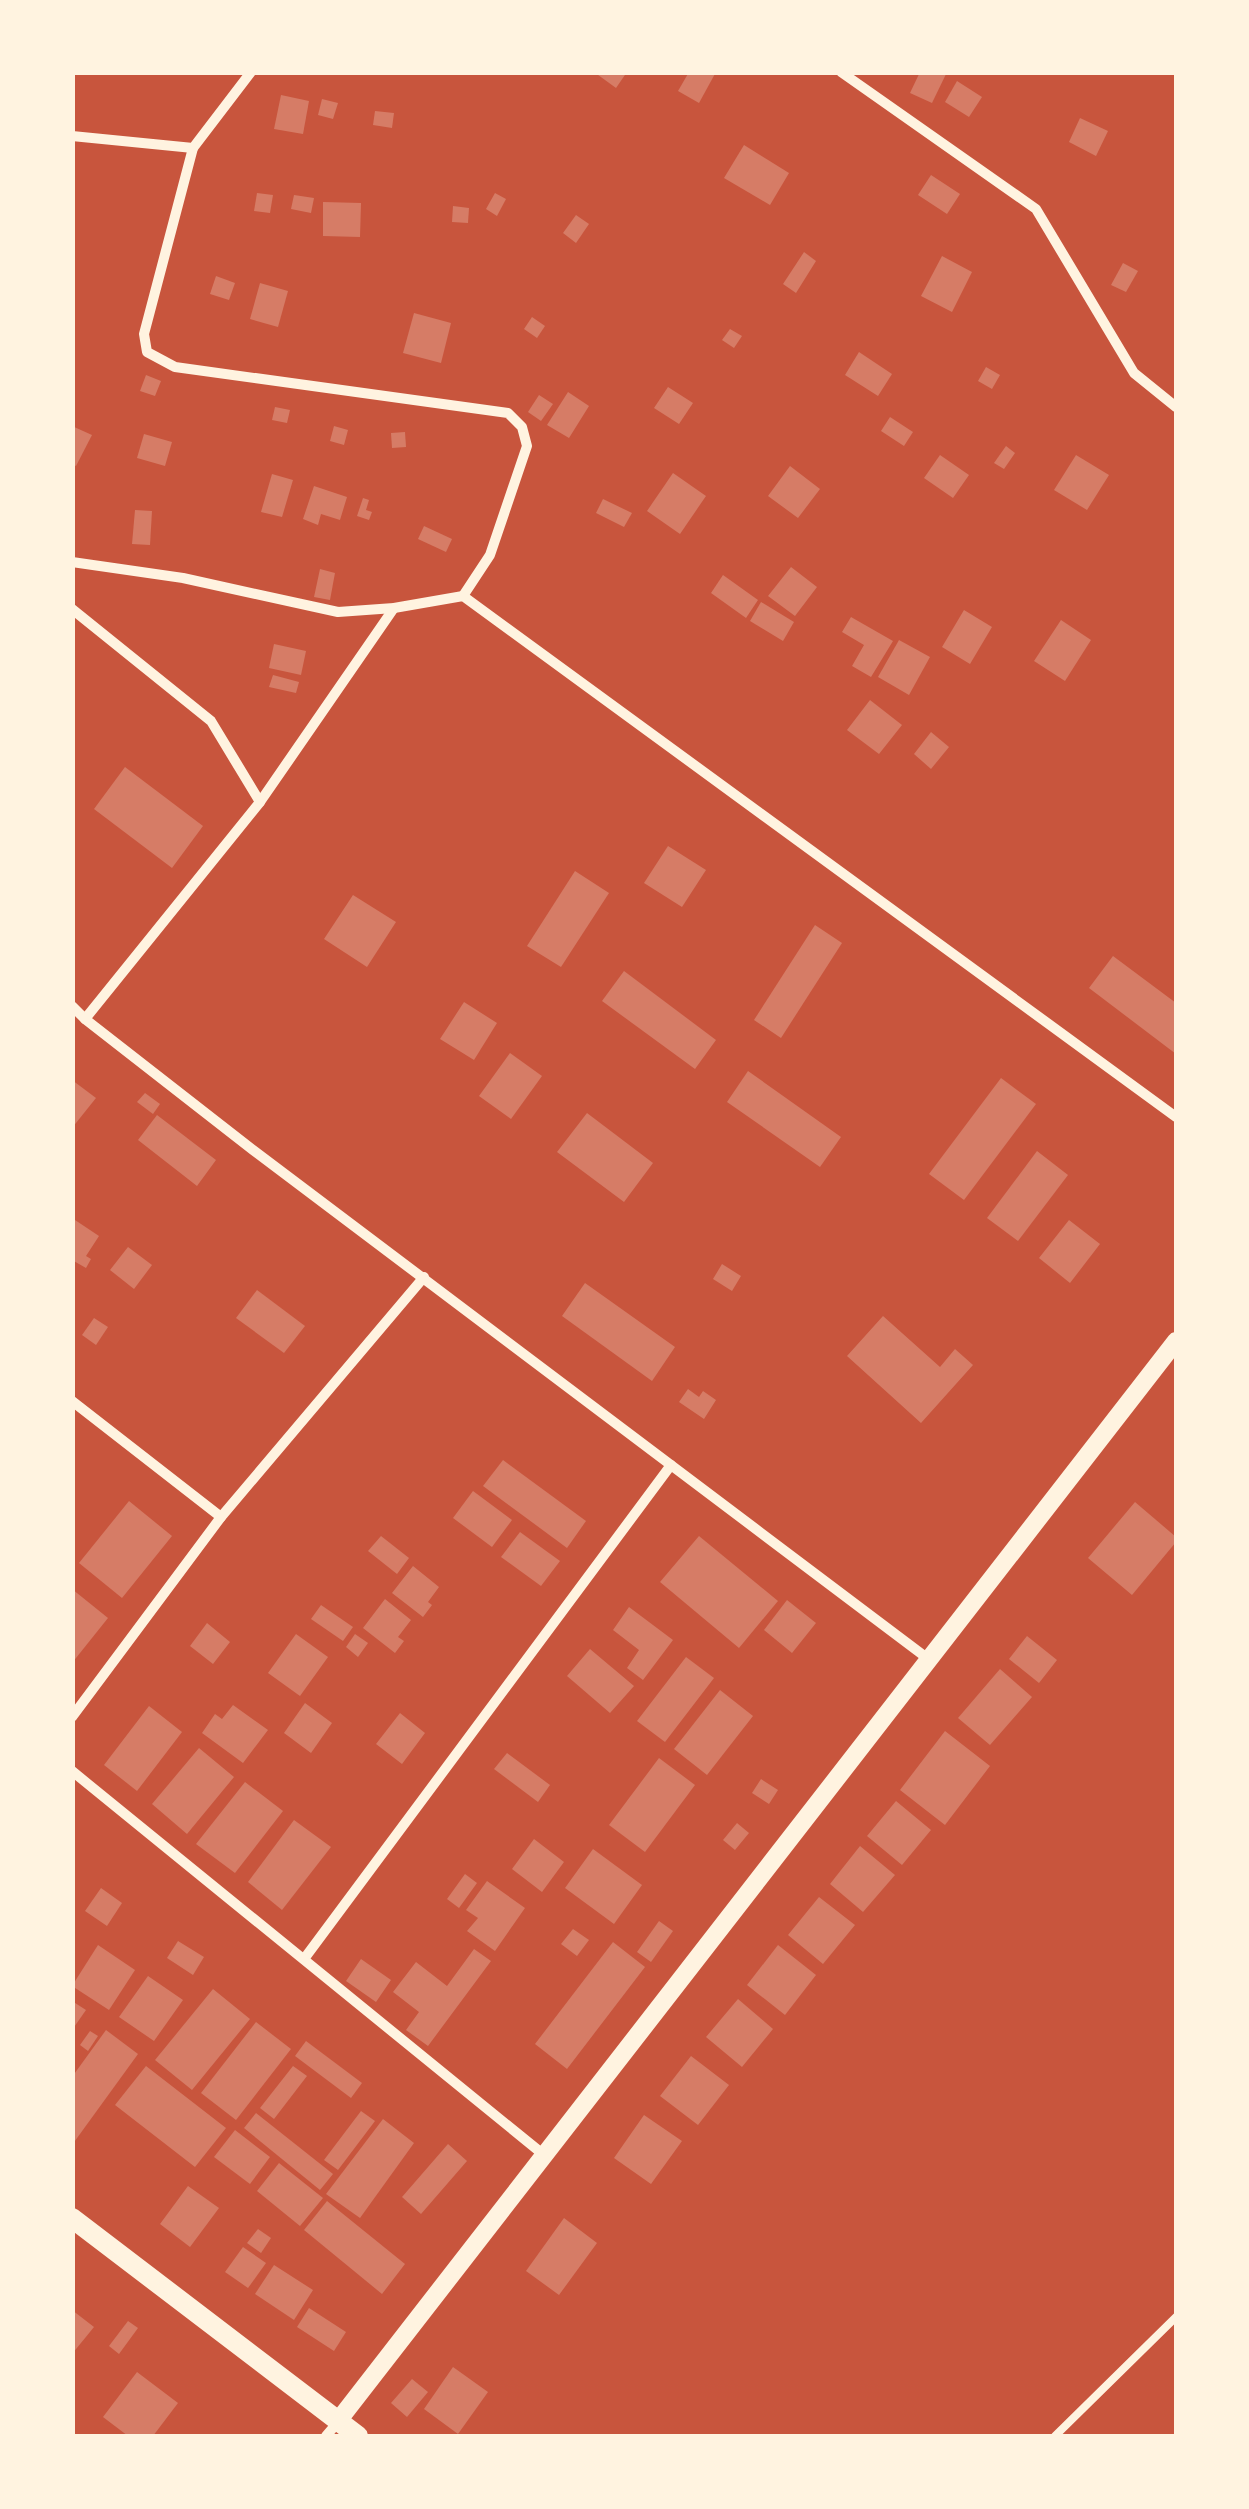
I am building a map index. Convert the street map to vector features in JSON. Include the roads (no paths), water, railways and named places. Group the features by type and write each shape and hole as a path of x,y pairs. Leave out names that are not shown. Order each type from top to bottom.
{"main road":[{"path":"72,2218 332,2429 358,2436"}],"street":[{"path":"252,72 192,148 144,334 146,352 174,366 508,412 522,427 526,446 490,555 463,596"},
{"path":"847,74 1036,210 1134,373 1176,407"},
{"path":"72,136 192,148"},
{"path":"72,562 183,578 338,612 394,608 463,596 1176,1116"},
{"path":"72,608 210,721 260,802"},
{"path":"85,1020 260,802 394,608"},
{"path":"72,1006 252,1150 927,1658"},
{"path":"72,1717 221,1517 424,1277"},
{"path":"332,2429 1176,1341"},
{"path":"72,1402 221,1517"},
{"path":"304,1959 671,1466"},
{"path":"72,1771 544,2155"}],"lane":[{"path":"1055,2436 1176,2317"}]}
